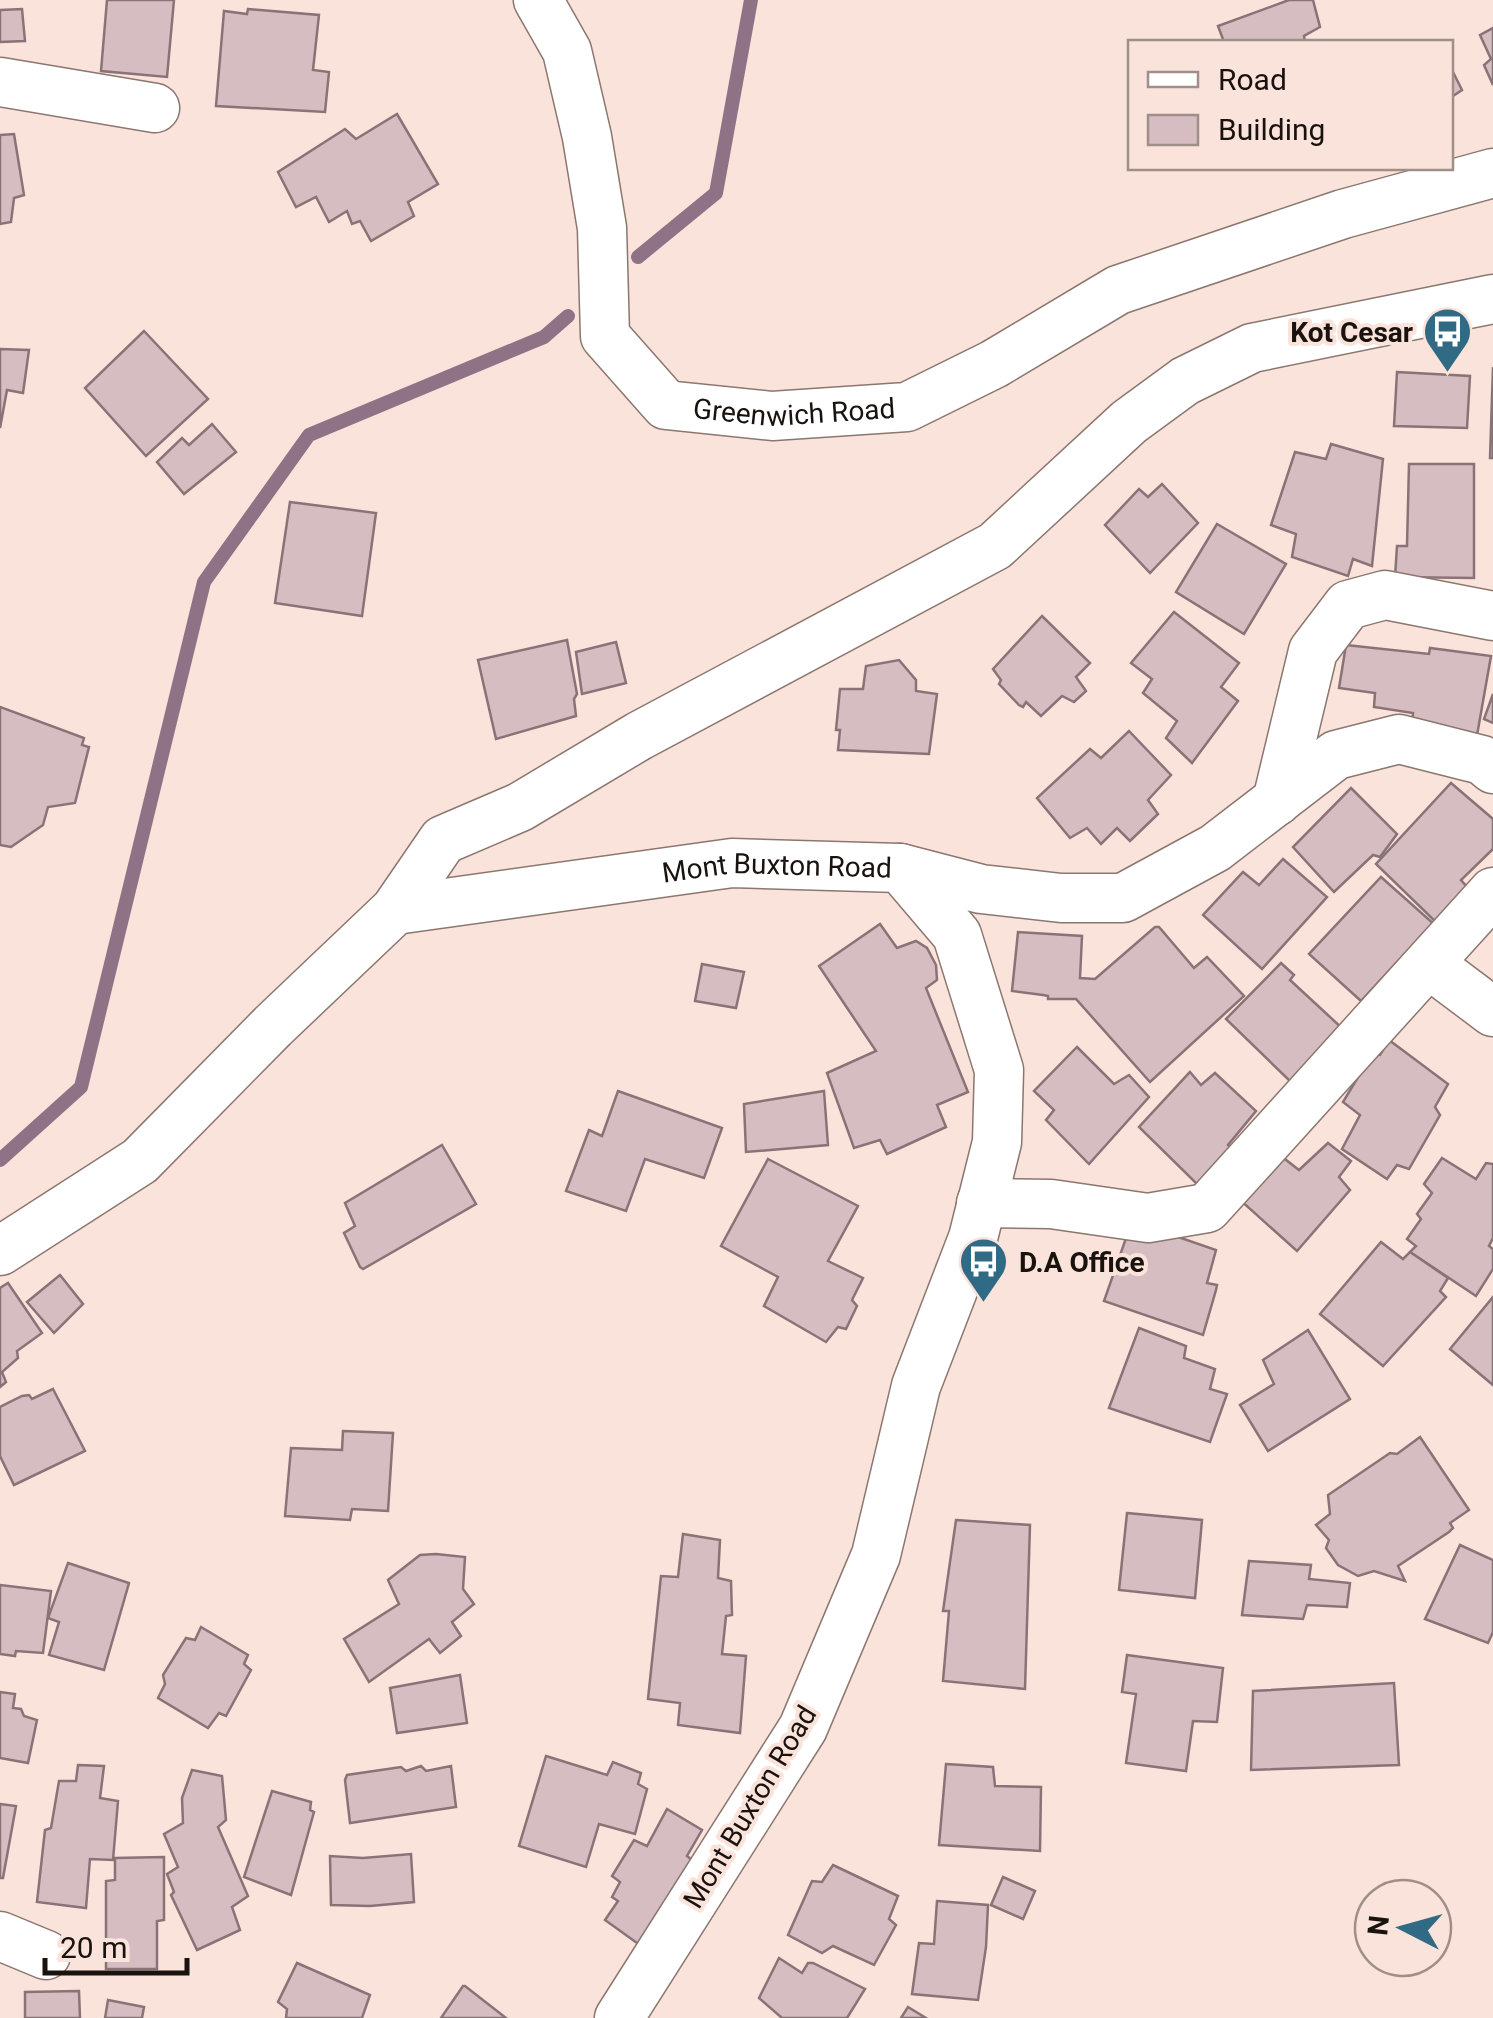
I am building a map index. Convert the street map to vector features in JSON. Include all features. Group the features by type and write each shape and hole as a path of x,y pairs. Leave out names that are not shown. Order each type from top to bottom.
{"street":[{"name":"Greenwich Road","path":"538,0 568,51 587,137 602,228 605,336 666,404 772,416 907,407 994,364 1118,290 1343,214 1493,173"},
{"path":"0,82 156,108"},
{"path":"0,1251 140,1161 395,910 442,840 520,807 656,727 995,546 1129,422 1185,381 1252,348 1493,298"},
{"path":"1277,801 1314,650 1348,605 1385,594 1493,616"},
{"path":"900,868 981,889 1061,898 1124,898 1215,848 1336,755 1399,739 1482,760 1493,770"},
{"name":"Mont Buxton Road","path":"395,910 732,863 900,868 956,935 999,1070 996,1142 982,1204 973,1238 916,1386 876,1555 803,1728 619,2018"},
{"path":"982,1204 1051,1204 1148,1218 1207,1208 1493,892"},
{"path":"1429,964 1493,1012"},
{"path":"0,1936 46,1955"}],"building":[{"path":"107,0 174,0 167,77 101,71"},
{"path":"1289,0 1313,0 1320,27 1304,36 1305,40 1223,40 1218,26"},
{"path":"22,9 25,41 0,42 0,10"},
{"path":"248,9 319,15 313,70 329,72 325,112 216,106 224,11 247,14"},
{"path":"1493,28 1493,85 1484,65 1491,59 1480,35"},
{"path":"1453,72 1462,90 1453,96"},
{"path":"397,114 438,184 408,202 414,216 371,241 360,221 352,224 347,211 329,222 316,197 296,207 278,172 345,129 356,139"},
{"path":"14,134 24,195 14,198 11,222 0,224 0,135"},
{"path":"144,331 208,399 146,456 85,388"},
{"path":"0,349 29,350 23,393 7,390 0,428"},
{"path":"1493,367 1493,458 1490,458"},
{"path":"1397,372 1470,376 1467,428 1394,426"},
{"path":"212,424 236,452 184,494 157,462 182,438 189,445"},
{"path":"1331,444 1383,459 1372,566 1353,559 1348,576 1292,557 1296,534 1271,525 1295,452 1326,459"},
{"path":"1409,464 1474,464 1474,578 1395,577 1397,546 1407,546"},
{"path":"1162,484 1198,523 1150,573 1105,525 1139,489 1148,497"},
{"path":"290,502 376,513 362,616 275,603"},
{"path":"1217,524 1286,564 1244,634 1176,592"},
{"path":"1174,612 1239,663 1221,687 1238,701 1192,763 1166,738 1177,721 1143,693 1152,679 1131,663"},
{"path":"1042,616 1090,663 1076,677 1086,691 1074,702 1062,696 1041,716 1026,702 1023,707 1019,705 999,684 1001,680 993,669"},
{"path":"567,640 577,694 576,716 496,739 478,660"},
{"path":"616,642 626,683 582,694 576,652"},
{"path":"1346,645 1429,654 1430,648 1491,656 1476,741 1411,731 1413,713 1374,707 1375,693 1339,688"},
{"path":"899,660 916,680 916,691 937,694 929,754 838,750 840,689 863,689 866,666"},
{"path":"1493,694 1493,723 1484,719"},
{"path":"0,707 84,738 82,745 89,747 75,803 48,807 43,825 11,847 0,845"},
{"path":"1129,731 1171,775 1148,800 1158,814 1130,841 1117,828 1101,844 1087,828 1070,838 1037,798 1090,749 1101,758"},
{"path":"1451,783 1493,819 1493,849 1461,880 1475,896 1443,929 1376,864"},
{"path":"1351,788 1397,834 1380,857 1373,855 1334,892 1293,847"},
{"path":"1283,859 1327,897 1262,969 1203,915 1243,872 1259,885"},
{"path":"1381,877 1444,933 1399,960 1361,1001 1309,954"},
{"path":"880,924 897,948 916,941 927,948 936,965 937,980 926,988 968,1092 937,1105 946,1127 887,1154 880,1140 854,1148 827,1073 876,1051 819,966"},
{"path":"1155,927 1194,968 1207,957 1244,996 1150,1082 1076,999 1048,999 1012,991 1018,932 1082,936 1080,978 1095,979"},
{"path":"1281,963 1294,975 1290,980 1343,1029 1292,1083 1226,1019"},
{"path":"702,964 744,972 736,1008 695,1001"},
{"path":"1389,1040 1448,1084 1435,1107 1440,1115 1409,1169 1397,1165 1387,1179 1342,1149 1360,1115 1343,1102 1372,1054 1380,1055"},
{"path":"1077,1047 1114,1084 1129,1075 1149,1097 1089,1164 1046,1120 1054,1110 1034,1091"},
{"path":"1190,1072 1201,1085 1215,1073 1256,1111 1228,1145 1234,1151 1202,1189 1139,1127"},
{"path":"618,1091 722,1128 704,1178 645,1159 626,1211 566,1191 589,1130 602,1136"},
{"path":"824,1091 828,1145 746,1152 744,1104"},
{"path":"1328,1143 1351,1161 1339,1177 1350,1190 1297,1251 1239,1199 1281,1156 1299,1170"},
{"path":"442,1145 476,1204 363,1269 344,1233 355,1226 345,1203"},
{"path":"1442,1158 1476,1179 1486,1163 1493,1164 1493,1238 1489,1246 1493,1249 1493,1269 1476,1296 1410,1252 1416,1246 1407,1239 1421,1219 1417,1214 1432,1193 1424,1184"},
{"path":"768,1159 858,1206 828,1261 863,1278 852,1300 857,1306 846,1329 838,1327 826,1342 764,1306 778,1277 721,1246"},
{"path":"1132,1221 1216,1250 1207,1283 1217,1285 1203,1335 1104,1301"},
{"path":"1381,1242 1403,1259 1410,1252 1448,1278 1440,1291 1446,1297 1383,1366 1320,1314"},
{"path":"60,1275 83,1304 54,1333 27,1302"},
{"path":"8,1283 42,1333 17,1351 18,1358 2,1372 6,1382 0,1387 0,1288"},
{"path":"1493,1297 1493,1385 1450,1349"},
{"path":"1139,1328 1186,1346 1184,1358 1215,1369 1210,1389 1227,1394 1210,1442 1109,1408"},
{"path":"1308,1330 1350,1399 1268,1451 1240,1405 1274,1384 1263,1360"},
{"path":"53,1389 85,1451 14,1485 0,1456 0,1407 22,1396 32,1399"},
{"path":"343,1431 393,1433 388,1511 352,1509 350,1520 285,1516 291,1448 342,1450"},
{"path":"1420,1437 1469,1510 1450,1523 1453,1528 1449,1532 1398,1566 1405,1581 1374,1571 1358,1576 1338,1565 1326,1548 1329,1540 1316,1525 1330,1514 1328,1495"},
{"path":"1127,1513 1202,1520 1195,1598 1119,1590"},
{"path":"956,1520 1030,1525 1025,1689 943,1681 949,1611 943,1611"},
{"path":"683,1534 720,1540 718,1578 731,1581 732,1615 726,1616 722,1654 746,1656 740,1733 678,1725 680,1703 648,1699 661,1576 678,1577"},
{"path":"1460,1545 1493,1560 1493,1632 1488,1643 1425,1619"},
{"path":"420,1555 465,1557 463,1589 474,1604 452,1622 461,1636 440,1653 429,1639 369,1682 344,1639 399,1604 388,1580"},
{"path":"1249,1561 1311,1565 1309,1579 1350,1583 1347,1607 1307,1605 1303,1619 1242,1615"},
{"path":"68,1563 129,1583 104,1670 49,1655 59,1622 48,1618"},
{"path":"0,1585 51,1591 43,1653 0,1654"},
{"path":"201,1627 248,1655 244,1664 251,1670 226,1716 219,1713 208,1728 158,1698 165,1684 163,1675 186,1638 195,1640"},
{"path":"1127,1655 1223,1668 1217,1722 1193,1721 1186,1771 1126,1763 1136,1694 1122,1692"},
{"path":"460,1675 467,1723 397,1733 390,1688"},
{"path":"1394,1683 1399,1765 1251,1770 1253,1691"},
{"path":"0,1692 15,1694 13,1708 37,1720 28,1763 0,1758"},
{"path":"546,1756 607,1775 613,1762 641,1773 638,1784 647,1789 635,1834 599,1824 586,1867 519,1846"},
{"path":"946,1764 993,1767 995,1786 1041,1787 1040,1851 939,1845"},
{"path":"78,1765 104,1766 100,1798 118,1801 113,1860 90,1859 86,1908 37,1902 45,1830 51,1828 59,1781 76,1781"},
{"path":"421,1766 426,1771 451,1766 456,1807 350,1823 347,1775 401,1767 406,1771"},
{"path":"192,1770 222,1776 226,1820 218,1827 248,1896 232,1907 240,1930 197,1950 171,1895 174,1892 167,1874 178,1867 164,1834 183,1823 182,1798"},
{"path":"272,1791 311,1802 310,1810 314,1812 291,1895 244,1877"},
{"path":"0,1804 16,1806 3,1878 0,1878"},
{"path":"667,1809 702,1830 687,1856 697,1864 644,1948 605,1920 618,1901 612,1897 620,1882 612,1876 634,1840 647,1846"},
{"path":"411,1854 414,1902 331,1905 330,1856"},
{"path":"164,1857 164,1920 157,1921 157,1969 106,1969 106,1881 115,1880 115,1858"},
{"path":"833,1865 898,1896 889,1919 896,1925 874,1965 833,1946 822,1953 788,1935 812,1881 822,1882"},
{"path":"1003,1877 1035,1891 1023,1919 991,1905"},
{"path":"937,1901 988,1905 978,2000 912,1994 919,1943 934,1944"},
{"path":"779,1958 802,1973 808,1963 813,1963 865,1989 847,2018 782,2018 759,1998"},
{"path":"297,1963 370,1995 362,2018 286,2018 287,2009 278,2002"},
{"path":"465,1986 506,2018 441,2018"},
{"path":"79,1991 80,2018 25,2018 25,1992"},
{"path":"108,2000 144,2007 142,2018 105,2018"},
{"path":"908,2007 926,2018 901,2018"}],"waterway":[{"path":"638,257 716,193 751,0"},
{"path":"0,1160 81,1087 204,582 309,435 544,337 568,316"}],"place":[{"name":"Kot Cesar","path":"1448,374"},
{"name":"D.A Office","path":"984,1304"}]}
